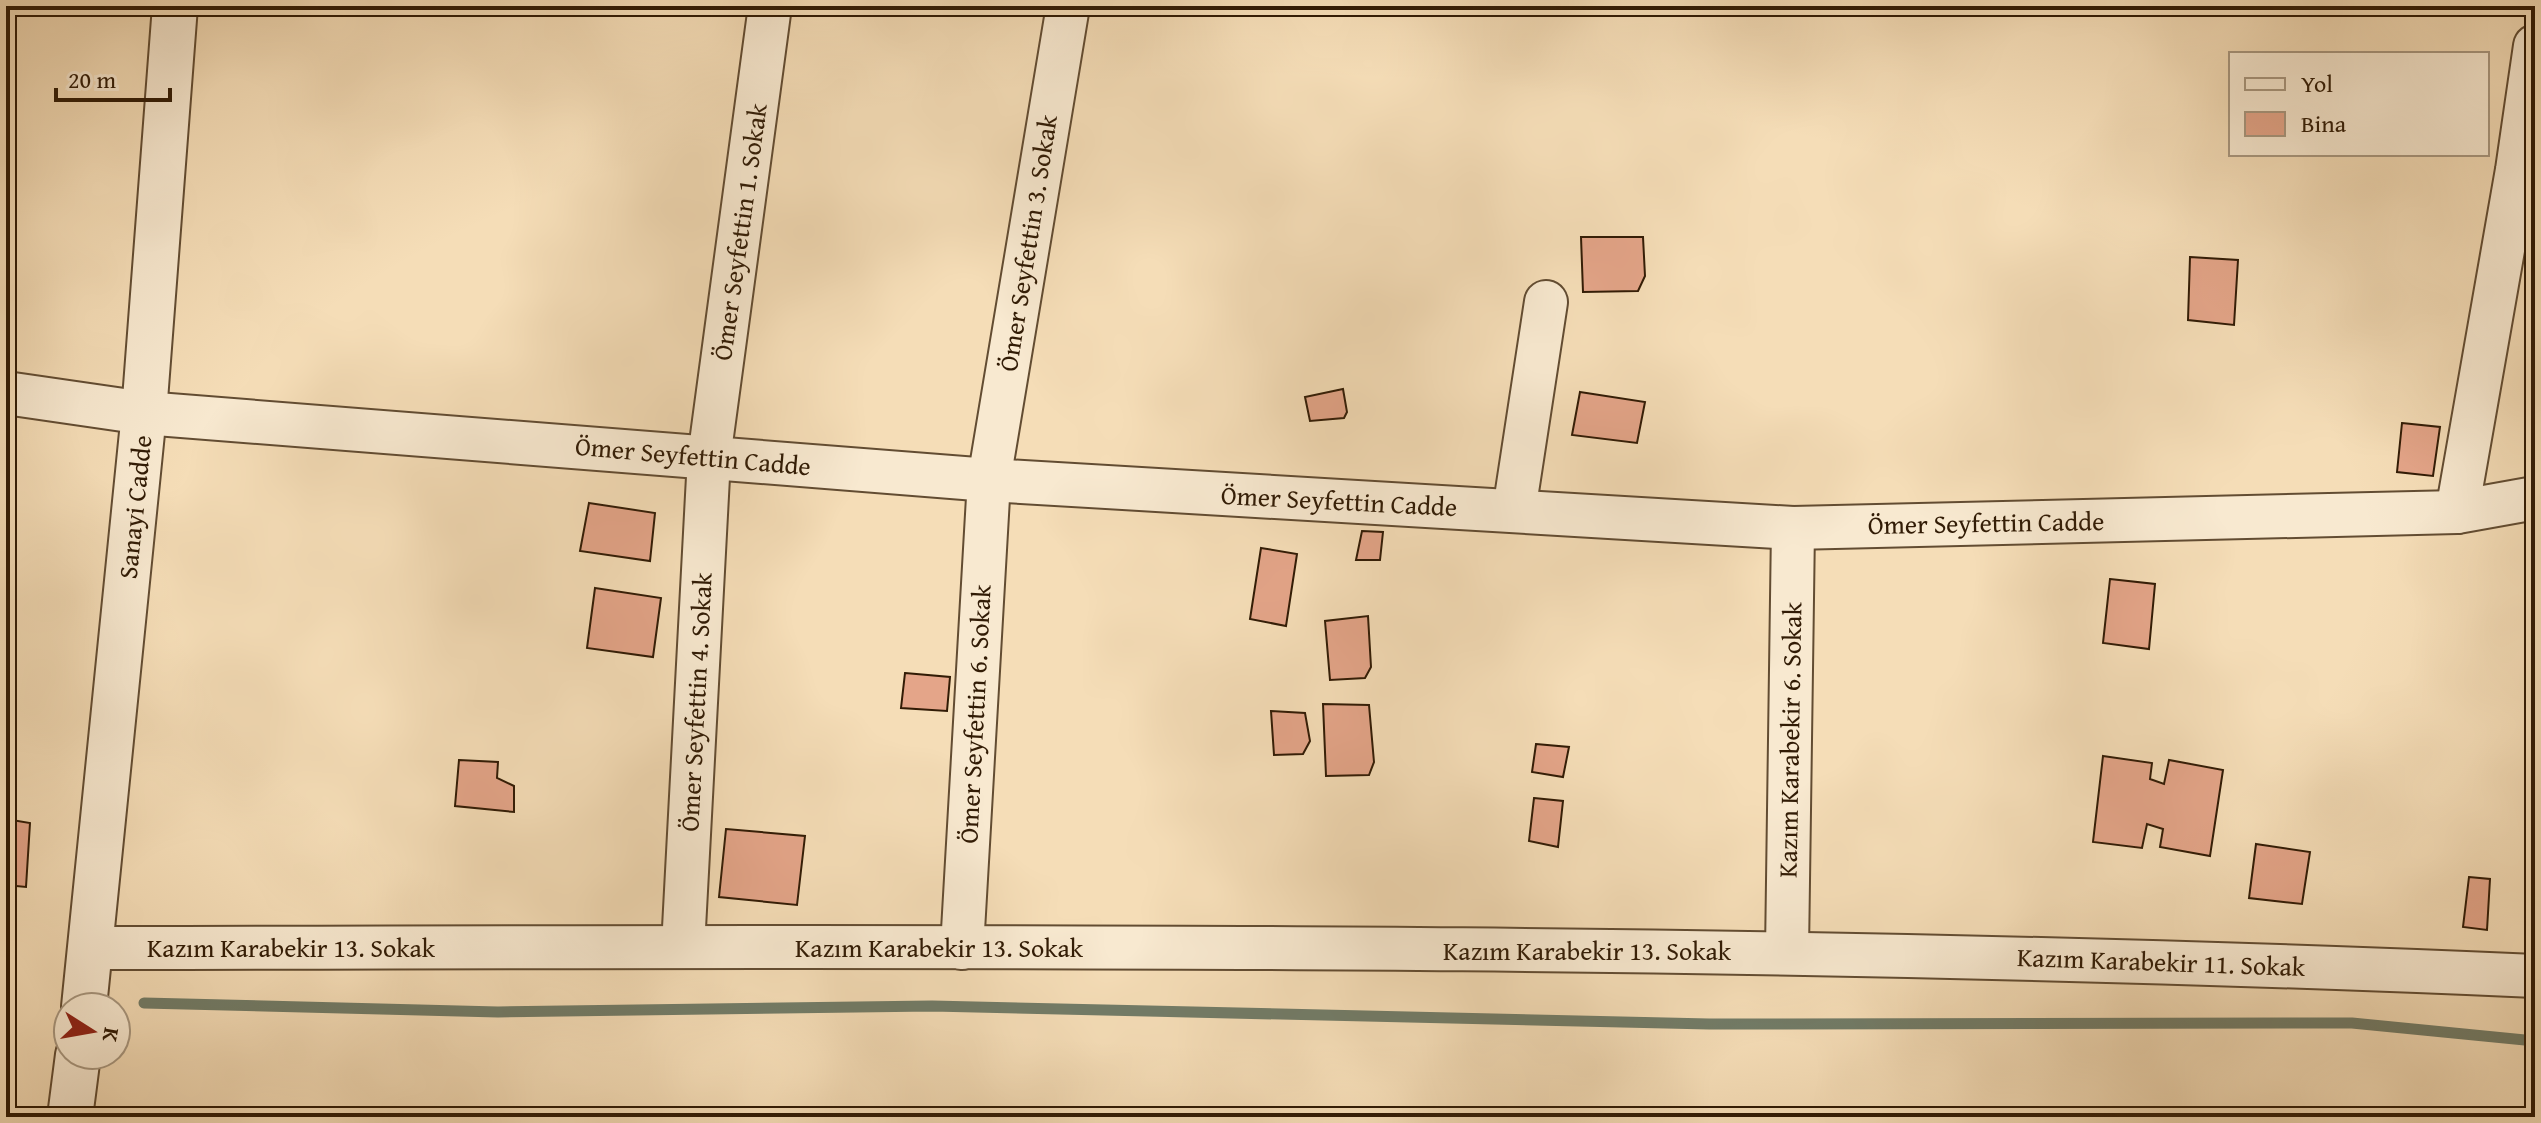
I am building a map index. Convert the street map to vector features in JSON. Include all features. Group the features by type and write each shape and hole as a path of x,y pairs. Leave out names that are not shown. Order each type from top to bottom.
{"street":[{"name":"Sanayi Cadde","path":"86,991 144,413 175,6"},
{"name":"Ömer Seyfettin 1. Sokak","path":"709,458 770,6"},
{"name":"Ömer Seyfettin 3. Sokak","path":"989,480 1068,6"},
{"path":"2457,512 2526,167 2535,46"},
{"path":"1514,511 1546,302"},
{"name":"Ömer Seyfettin Cadde","path":"6,393 144,413 989,480 1793,528 2457,512 2535,498"},
{"name":"Ömer Seyfettin 4. Sokak","path":"683,947 709,458"},
{"name":"Ömer Seyfettin 6. Sokak","path":"962,948 989,480"},
{"name":"Kazım Karabekir 6. Sokak","path":"1787,952 1793,528"},
{"name":"Kazım Karabekir 13. Sokak","path":"91,948 1787,952"},
{"name":"Kazım Karabekir 11. Sokak","path":"1787,952 2535,976"},
{"path":"70,1117 76,1071"}],"building":[{"path":"1581,237 1643,237 1645,276 1638,291 1583,292"},
{"path":"2190,257 2238,260 2234,325 2188,320"},
{"path":"1343,389 1347,412 1344,418 1310,421 1305,397"},
{"path":"1580,392 1645,402 1637,443 1572,435"},
{"path":"2402,423 2440,427 2433,476 2397,472"},
{"path":"589,503 655,513 650,561 580,551"},
{"path":"1362,531 1383,532 1380,560 1356,560"},
{"path":"1261,548 1297,554 1286,626 1250,619"},
{"path":"2110,579 2155,584 2149,649 2103,643"},
{"path":"595,588 661,598 653,657 587,648"},
{"path":"1368,616 1371,667 1365,678 1330,680 1325,621"},
{"path":"905,673 950,677 947,711 901,708"},
{"path":"1323,704 1369,705 1374,762 1369,775 1326,776"},
{"path":"1271,711 1305,713 1310,741 1303,754 1274,755"},
{"path":"1536,744 1569,747 1563,777 1532,772"},
{"path":"2103,756 2152,763 2150,779 2164,784 2169,760 2223,770 2210,856 2160,847 2163,829 2147,824 2142,848 2093,842"},
{"path":"459,760 498,762 497,778 514,786 514,812 455,806"},
{"path":"1534,798 1563,801 1558,847 1529,841"},
{"path":"6,819 30,823 26,887 6,885"},
{"path":"726,829 805,836 797,905 719,897"},
{"path":"2256,844 2310,852 2302,904 2249,898"},
{"path":"2469,877 2490,879 2487,930 2463,927"}],"waterway":[{"path":"144,1003 498,1012 932,1006 1709,1024 2352,1023 2535,1041"}]}
